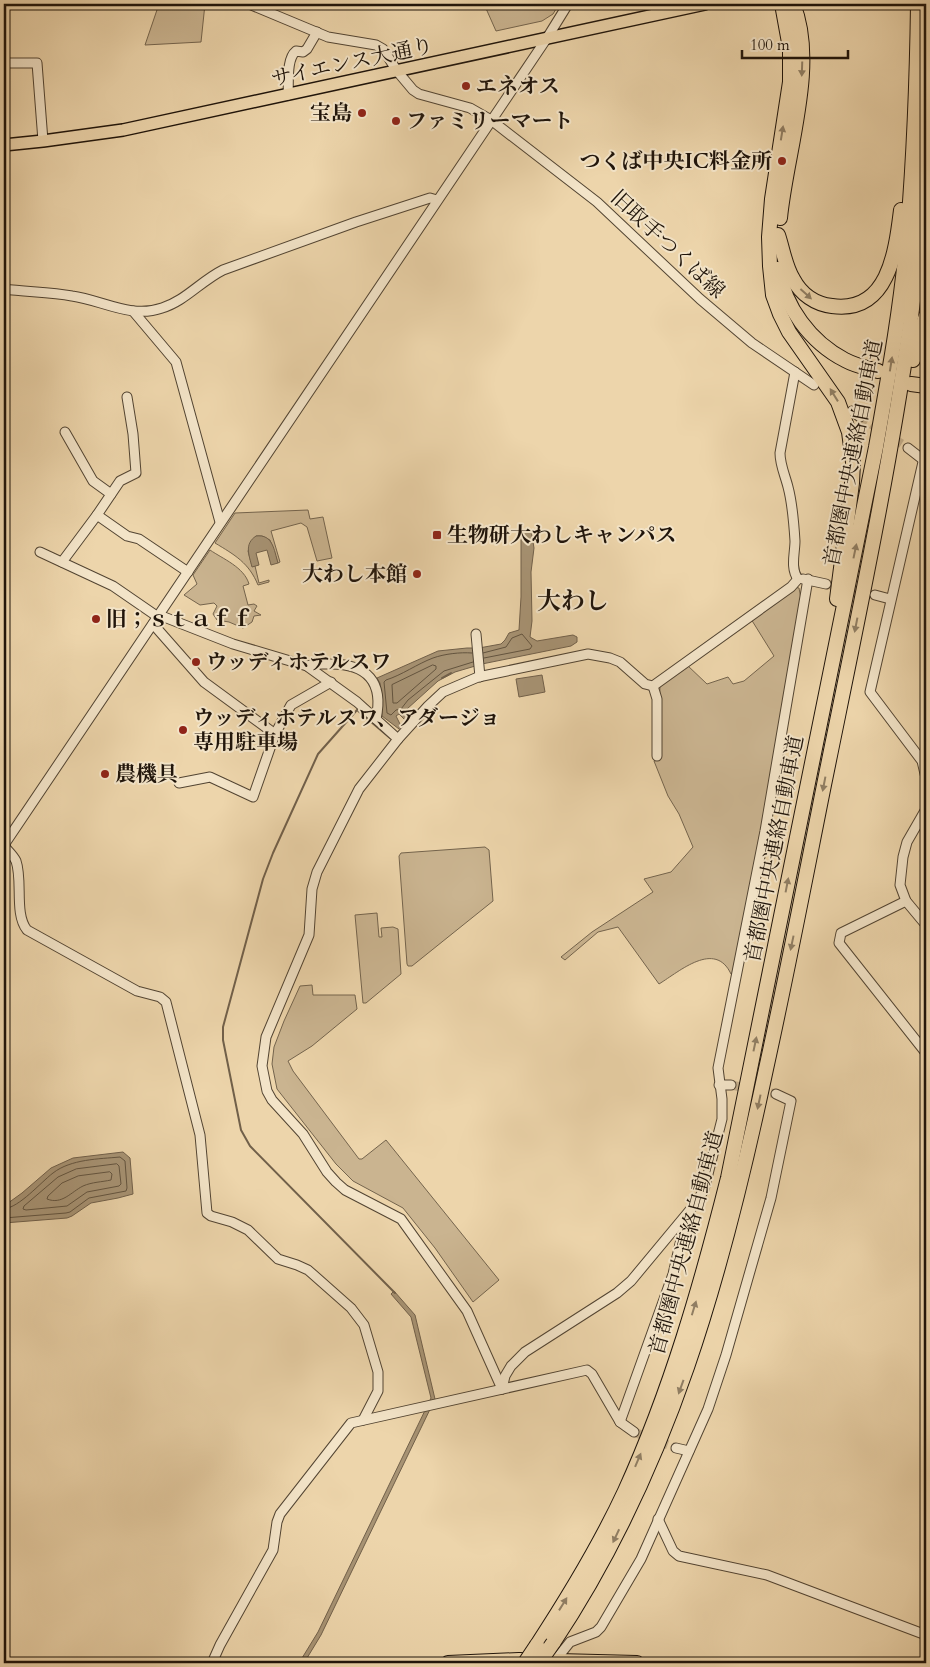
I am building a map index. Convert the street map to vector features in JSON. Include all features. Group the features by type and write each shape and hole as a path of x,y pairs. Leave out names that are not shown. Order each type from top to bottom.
{"highway":[{"path":"782,4 790,48 790,74 772,199 769,237 773,295 789,332 838,402 849,432 853,462 850,507 821,718"},
{"path":"773,286 794,326 812,346 836,363 858,373 878,375 844,360 830,351 807,331 790,305 778,271 777,257 781,202 802,84 802,50 793,4"},
{"name":"首都圏中央連絡自動車道","path":"539,1663 588,1587 612,1543 662,1437 700,1332 750,1145 866,577 898,402 910,322 921,232 918,4"},
{"path":"778,235 787,268 793,280 802,292 813,301 825,306 837,307 850,306 866,300 879,289 892,264 907,164 920,147"},
{"name":"首都圏中央連絡自動車道","path":"525,1663 577,1582 625,1492 666,1391 693,1310 728,1178 887,386 920,147"},
{"path":"866,577 882,522 915,351 926,316"},
{"path":"926,380 911,381 926,386"},
{"path":"448,1663 637,1663"}],"main road":[{"name":"サイエンス大通り","path":"4,144 43,141 123,130 705,4"}],"street":[{"name":"旧取手つくば線","path":"250,4 328,37 376,45 386,51 397,71 413,90 419,94 470,108 491,120 597,202 700,299 752,343 814,385"},
{"path":"363,1420 376,1398 379,1384 378,1372 364,1325 322,1281 308,1270 297,1264 278,1259 248,1230 207,1213 200,1135 166,1002 160,996 138,991 27,930 21,916 18,869 13,856 4,845 568,4"},
{"path":"288,95 292,54 296,51 303,52 317,32"},
{"path":"4,63 37,63 43,141"},
{"path":"4,289 74,296 133,311 154,310 184,297 210,276 356,222 430,198 437,200"},
{"path":"133,311 176,362 220,522"},
{"path":"795,372 780,453 780,464 788,487 795,542 793,559 795,575 803,579 826,584"},
{"path":"62,562 120,481 136,473 133,434 127,397"},
{"path":"852,411 860,417"},
{"path":"65,432 93,481 111,494"},
{"path":"908,448 925,461"},
{"path":"926,449 925,461 890,599 870,692 922,762 926,778"},
{"path":"97,515 127,536 139,539 188,572"},
{"path":"40,552 113,586 157,618 233,644 307,666 331,682 398,738"},
{"path":"502,1389 467,1311 401,1219 345,1190 336,1182 327,1172 303,1134 267,1092 264,1082 262,1056 266,1037 309,935 312,889 318,872 359,789 398,738 418,715 443,692 480,673 588,654 620,662 645,684 653,686 803,579"},
{"path":"502,1389 505,1376 511,1366 524,1352 617,1293 632,1281 687,1215 704,1190 722,1119 718,1068 765,831 803,579"},
{"path":"874,595 890,599"},
{"path":"157,618 204,682 275,734"},
{"path":"476,634 480,673"},
{"path":"307,666 314,664 346,664 368,675 375,683 378,711 376,719"},
{"path":"179,783 210,777 253,798 275,734 291,705 331,682"},
{"path":"653,686 657,698 657,756"},
{"path":"926,809 907,842 903,857 900,885 906,901 926,925"},
{"path":"906,901 841,933 839,943 926,1054"},
{"path":"719,1085 731,1085"},
{"path":"555,1662 570,1642 596,1632 601,1627 641,1559 708,1409 726,1355 770,1198 790,1101 776,1094"},
{"path":"620,1422 673,1274 687,1215"},
{"path":"212,1663 220,1645 273,1550 280,1514 351,1423 586,1370 592,1374 620,1422 634,1432"},
{"path":"676,1448 689,1451"},
{"path":"658,1519 673,1551 679,1556 767,1575 926,1634"}],"shaded area":[{"path":"159,4 205,4 201,42 145,45"},
{"path":"484,4 559,4 553,14 542,21 496,31"},
{"path":"308,510 310,519 323,517 332,558 317,561 307,527 301,523 271,531 280,562 278,563 270,540 262,536 256,536 248,551 252,566 255,566 259,583 269,580 269,582 258,585 246,565 215,543 235,513"},
{"path":"210,550 238,568 249,584 243,586 248,605 254,604 257,606 254,611 261,615 254,616 252,622 243,628 229,622 217,620 213,614 217,606 214,603 200,605 184,595 197,584 193,575"},
{"path":"794,587 799,588 801,599 734,974 731,974 724,964 716,959 707,959 687,966 659,984 618,927 598,932 565,960 561,957 592,932 653,892 644,879 671,872 693,847 679,814 668,796 654,761 658,760 660,684 687,665 707,684 728,677 733,684 744,681 774,656 751,619"},
{"path":"485,847 489,850 493,901 412,966 408,966 399,856 401,853"},
{"path":"377,913 379,937 382,937 381,928 393,927 398,929 401,974 366,1003 363,1003 355,915"},
{"path":"312,985 313,995 355,995 357,1009 312,1046 288,1061 293,1071 359,1159 362,1159 386,1140 499,1280 473,1302 435,1248 403,1208 353,1181 336,1164 277,1089 272,1064 274,1047 300,986"}],"water":[{"path":"527,528 531,530 534,548 531,572 532,621 530,637 537,641 573,635 577,637 577,642 571,646 482,664 455,672 438,681 407,709 410,716 406,719 407,722 399,714 396,716 400,724 399,729 382,716 380,683 377,678 438,651 479,648 501,644 509,633 519,630 521,538 522,532"},
{"path":"256,536 262,536 269,540 274,548 278,563 271,565 267,550 256,553 259,565 252,567 249,546 252,539"},
{"path":"542,675 545,692 519,697 516,679"},
{"path":"123,1152 130,1158 133,1194 91,1203 67,1218 4,1223 4,1206 51,1168 73,1158"},
{"path":"394,1291 415,1315 435,1399 321,1635 304,1663 299,1663 318,1632 431,1398 411,1317 391,1294"}],"waterway":[{"path":"442,678 451,673"},
{"path":"390,738 357,710 318,754 263,879 223,1027 223,1040 241,1130 250,1146 395,1293"}],"tunnel":[{"path":"860,417 908,448"},
{"path":"826,584 875,595"},
{"path":"731,1085 776,1094"},
{"path":"634,1432 676,1448"}],"place":[{"name":"エネオス","path":"466,86"},
{"name":"宝島","path":"362,113"},
{"name":"ファミリーマート","path":"396,121"},
{"name":"つくば中央IC料金所","path":"782,161"},
{"name":"生物研大わしキャンパス","path":"437,535"},
{"name":"大わし本館","path":"417,574"},
{"name":"旧；ｓｔａｆｆ","path":"96,619"},
{"name":"ウッディホテルスワ","path":"196,662"},
{"name":"ウッディホテルスワ、アダージョ 専用駐車場","path":"183,730"},
{"name":"農機具","path":"105,774"}],"district":[{"name":"大わし","path":"573,601"}]}
